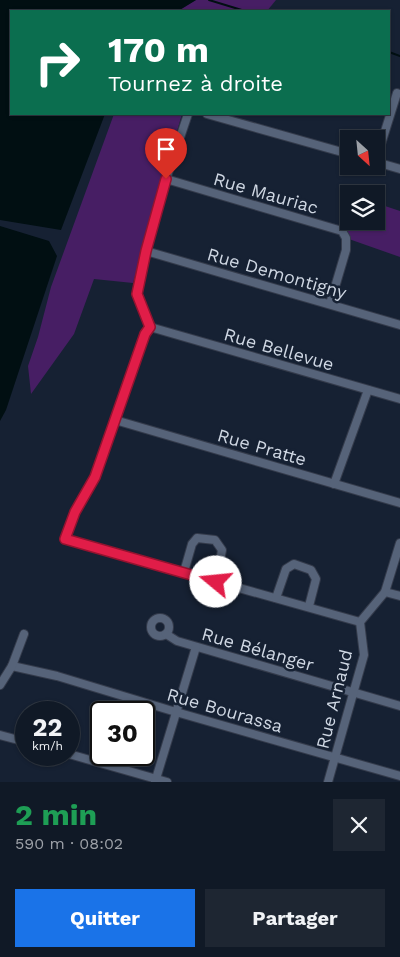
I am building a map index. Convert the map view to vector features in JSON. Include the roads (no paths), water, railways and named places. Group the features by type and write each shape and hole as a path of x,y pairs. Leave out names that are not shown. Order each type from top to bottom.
{"street":[{"path":"385,134 399,93"},
{"path":"188,115 166,179 146,251 137,294 150,327 145,334 95,477 75,512 65,539 360,622 385,592 400,543"},
{"path":"211,115 340,151"},
{"path":"385,164 400,169"},
{"name":"Rue Mauriac","path":"166,179 342,231 346,238 346,250 330,304"},
{"name":"Rue Demontigny","path":"146,251 400,325"},
{"name":"Rue Bellevue","path":"150,327 400,399"},
{"path":"334,484 368,390"},
{"name":"Rue Pratte","path":"115,420 400,503"},
{"path":"184,572 192,544 197,538 215,540 222,550 216,582"},
{"path":"276,598 286,569 294,564 312,570 316,578 308,606"},
{"path":"385,592 400,596"},
{"name":"Rue Arnaud","path":"328,782 364,655 360,622"},
{"path":"0,685 12,666 24,634"},
{"name":"Rue Bélanger","path":"166,634 177,641 196,647 400,706"},
{"path":"156,780 196,647"},
{"name":"Rue Bourassa","path":"12,666 57,676 400,776"},
{"path":"0,735 15,739"},
{"path":"80,757 168,782"}],"waterway":[{"path":"209,0 242,10"},
{"path":"390,52 400,56"}]}
